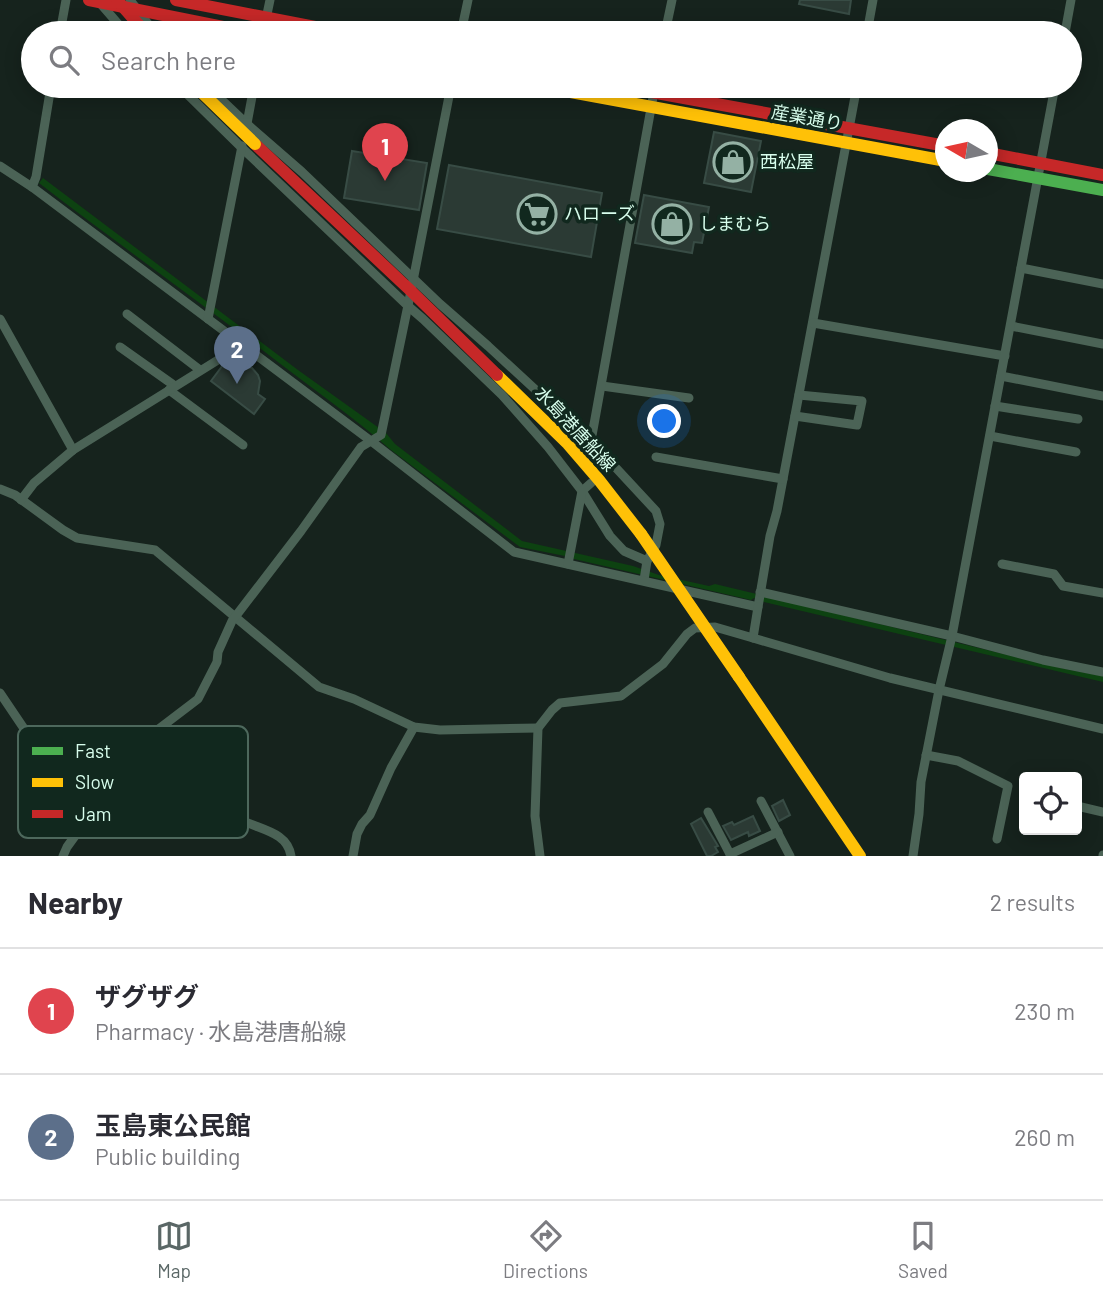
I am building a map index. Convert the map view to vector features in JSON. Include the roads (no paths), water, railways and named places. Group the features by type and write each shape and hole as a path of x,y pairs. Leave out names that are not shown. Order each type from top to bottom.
{"street":[{"path":"62,21 66,0"},
{"path":"117,0 135,21"},
{"path":"130,0 146,21"},
{"path":"176,0 282,21"},
{"path":"265,21 270,0"},
{"path":"668,21 672,0"},
{"path":"869,21 873,0"},
{"path":"1067,21 1071,0"},
{"path":"95,1 190,21"},
{"path":"95,1 114,21"},
{"path":"462,21 464,1"},
{"path":"32,187 49,98"},
{"path":"191,98 502,395 582,491 610,536 624,551 647,561"},
{"name":"水島港唐船線","path":"207,98 412,284 568,444 599,480 641,534 860,856"},
{"path":"220,98 302,172 412,284 440,304 488,346 591,441 656,511 660,524 656,545 647,561 644,580"},
{"path":"208,319 252,98"},
{"path":"163,726 198,699 217,662 218,652 232,621 361,447 381,435 449,98"},
{"name":"産業通り","path":"603,98 935,159"},
{"path":"591,441 653,98"},
{"name":"産業通り","path":"698,98 849,130 935,144"},
{"path":"753,638 770,536 855,98"},
{"path":"913,856 921,782 952,636 1053,98"},
{"path":"998,155 1103,175"},
{"path":"0,166 32,187 372,441 514,552 758,607"},
{"path":"998,171 1103,190"},
{"path":"1021,268 1103,285"},
{"path":"127,314 200,370"},
{"path":"0,319 73,450"},
{"path":"813,323 1005,356"},
{"path":"1010,326 1103,344"},
{"path":"20,500 34,483 73,450 242,345"},
{"path":"120,347 243,445"},
{"path":"1001,376 1103,396"},
{"path":"602,386 689,398"},
{"path":"795,416 857,425 862,401 799,394"},
{"path":"995,406 1078,419"},
{"path":"990,436 1076,452"},
{"path":"656,457 783,479"},
{"path":"605,471 613,463"},
{"path":"568,564 582,491 591,483"},
{"path":"0,489 15,495 77,538 155,550 319,687 354,699 414,727 440,730 538,727"},
{"path":"1002,564 1055,574 1063,586 1103,593"},
{"path":"760,592 1103,672"},
{"path":"540,856 535,816 538,727 560,703 621,696 663,664 695,628 715,627 824,660 1103,729"},
{"path":"0,693 22,726"},
{"path":"353,856 357,834 370,815 391,768 414,727"},
{"path":"926,755 958,761 1008,786 997,839"},
{"path":"761,801 790,856"},
{"path":"1082,808 1103,813"},
{"path":"708,812 730,855 778,832"},
{"path":"248,823 282,838 288,844 291,856"},
{"path":"63,856 74,838"}],"place":[{"name":"西松屋","path":"733,162"},
{"name":"ザグザグ","path":"385,181"},
{"name":"ハローズ","path":"537,214"},
{"name":"しまむら","path":"672,224"},
{"name":"玉島東公民館","path":"237,384"}]}
